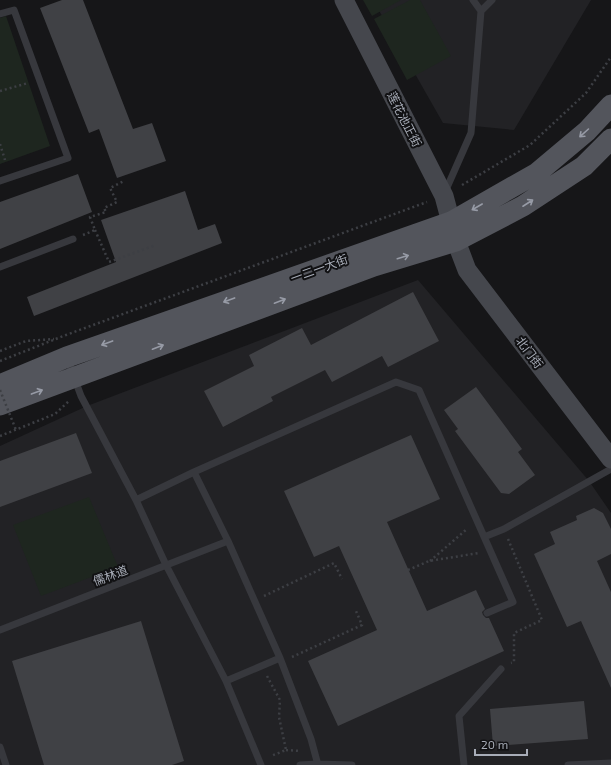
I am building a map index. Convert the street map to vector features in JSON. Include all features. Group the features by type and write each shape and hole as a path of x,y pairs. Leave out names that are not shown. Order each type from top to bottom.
{"main road":[{"name":"莲花池正街","path":"344,0 444,196 456,241"},
{"name":"一二一大街","path":"0,385 67,358 451,222 537,173 587,131 611,105"},
{"name":"一二一大街","path":"0,405 374,266 456,241 523,206 584,166 611,139"},
{"name":"北门街","path":"456,241 468,270 611,458"}],"lane":[{"path":"473,0 481,11"},
{"path":"444,196 471,133 481,11 492,0"},
{"path":"0,14 14,10 68,158 0,181"},
{"path":"0,267 73,239"},
{"path":"67,358 81,396 136,500 166,565 226,681 261,765"},
{"path":"136,500 194,472 396,382 419,390 513,602 487,613"},
{"path":"484,538 504,529 611,469"},
{"path":"194,472 228,541 281,660 311,738 318,764"},
{"name":"儒林道","path":"0,630 228,541"},
{"path":"226,681 266,664 281,660"},
{"path":"464,765 459,716 501,668"},
{"path":"0,747 6,765"},
{"path":"568,765 611,763"},
{"path":"300,765 352,765"}],"path":[{"path":"0,361 444,196 530,146 586,93 611,57"},
{"path":"0,91 39,79"},
{"path":"0,144 5,160"},
{"path":"124,181 110,188 117,202 104,208 106,212 90,218 109,262 156,245"},
{"path":"73,239 95,230"},
{"path":"0,351 26,341 56,339"},
{"path":"0,390 16,430"},
{"path":"0,436 55,414 70,399"},
{"path":"429,561 477,521"},
{"path":"408,570 429,561 490,552"},
{"path":"254,601 334,563 342,579"},
{"path":"281,660 362,625 356,612"},
{"path":"266,664 267,676 280,700 279,717 286,750 272,756 268,760"}],"shaded area":[{"path":"363,0 401,0 372,16"},
{"path":"373,0 591,0 514,130 443,123"},
{"path":"410,0 420,0 451,56 407,80 374,19"},
{"path":"6,16 50,146 0,164 0,18"},
{"path":"418,280 589,481 611,513 611,765 0,765 0,446 87,406"},
{"path":"89,497 118,567 41,596 13,525"}],"building":[{"path":"62,0 83,0 133,129 152,123 166,161 117,178 99,129 89,133 40,8"},
{"path":"78,174 92,212 0,249 0,202"},
{"path":"185,191 198,230 215,224 222,243 34,316 27,297 116,262 101,220"},
{"path":"413,292 439,341 388,367 382,356 332,382 325,370 271,397 273,401 223,427 204,391 254,366 249,355 302,328 311,345"},
{"path":"476,387 522,449 518,452 535,475 509,494 501,493 455,431 458,429 444,410"},
{"path":"76,433 92,473 0,507 0,461"},
{"path":"411,435 440,499 387,522 427,611 476,590 485,609 482,612 483,615 486,618 489,618 504,651 338,726 308,661 377,630 339,546 314,557 284,491"},
{"path":"594,508 603,513 611,529 611,554 597,561 611,592 611,688 581,621 567,627 534,554 555,544 550,532 577,520 576,516"},
{"path":"141,621 184,761 172,765 44,765 12,661"},
{"path":"584,701 588,739 493,746 490,709"}]}
